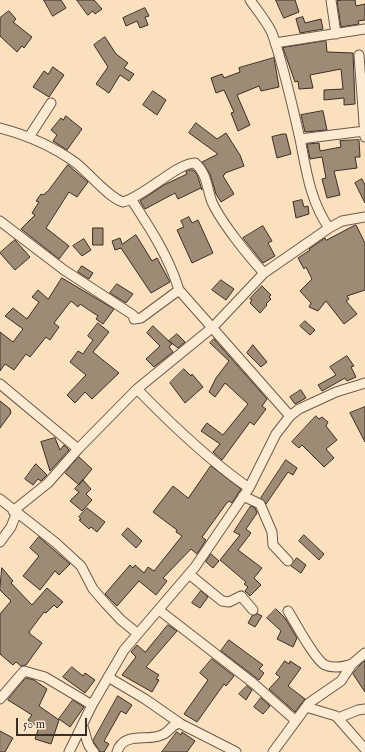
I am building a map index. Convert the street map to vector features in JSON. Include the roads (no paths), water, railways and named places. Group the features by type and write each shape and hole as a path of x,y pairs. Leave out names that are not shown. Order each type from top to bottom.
{"street":[{"path":"250,0 271,31 300,138 306,170 314,198 320,215 329,228"},
{"path":"331,0 336,34"},
{"path":"275,43 365,29"},
{"path":"300,138 365,133 359,55"},
{"path":"29,137 51,103"},
{"path":"0,128 29,137 56,150 76,163 116,200 124,202 132,199 184,166 195,163 199,166 207,183 212,202 220,216 264,273"},
{"path":"132,199 154,235 175,276 179,290 290,416"},
{"path":"0,542 11,527 15,512 48,483 78,449 137,389 213,327 264,273 329,228 342,221 365,217"},
{"path":"0,221 64,270 133,315 134,319 141,318 179,290"},
{"path":"69,752 92,705 124,650 137,632 160,610 188,574 246,492 276,434 290,416 299,409 336,392 365,383"},
{"path":"0,384 78,449"},
{"path":"137,389 163,416 260,504 272,532 273,545 288,561"},
{"path":"0,500 81,566 93,588 106,604 121,620 137,632"},
{"path":"188,574 222,601 229,602 241,596 253,610"},
{"path":"160,610 253,683 296,721"},
{"path":"288,611 320,662 331,667 339,668 352,664"},
{"path":"273,752 306,707 316,698 341,681 352,664 365,653"},
{"path":"0,699 24,671 45,677 92,705"},
{"path":"108,677 145,699 179,723 236,752"},
{"path":"306,707 325,712 338,718 365,749"},
{"path":"338,718 358,710 365,709"},
{"path":"117,752 118,748 128,740 161,735 172,725 179,723"},
{"path":"82,725 85,731 87,746 94,752"}]}
